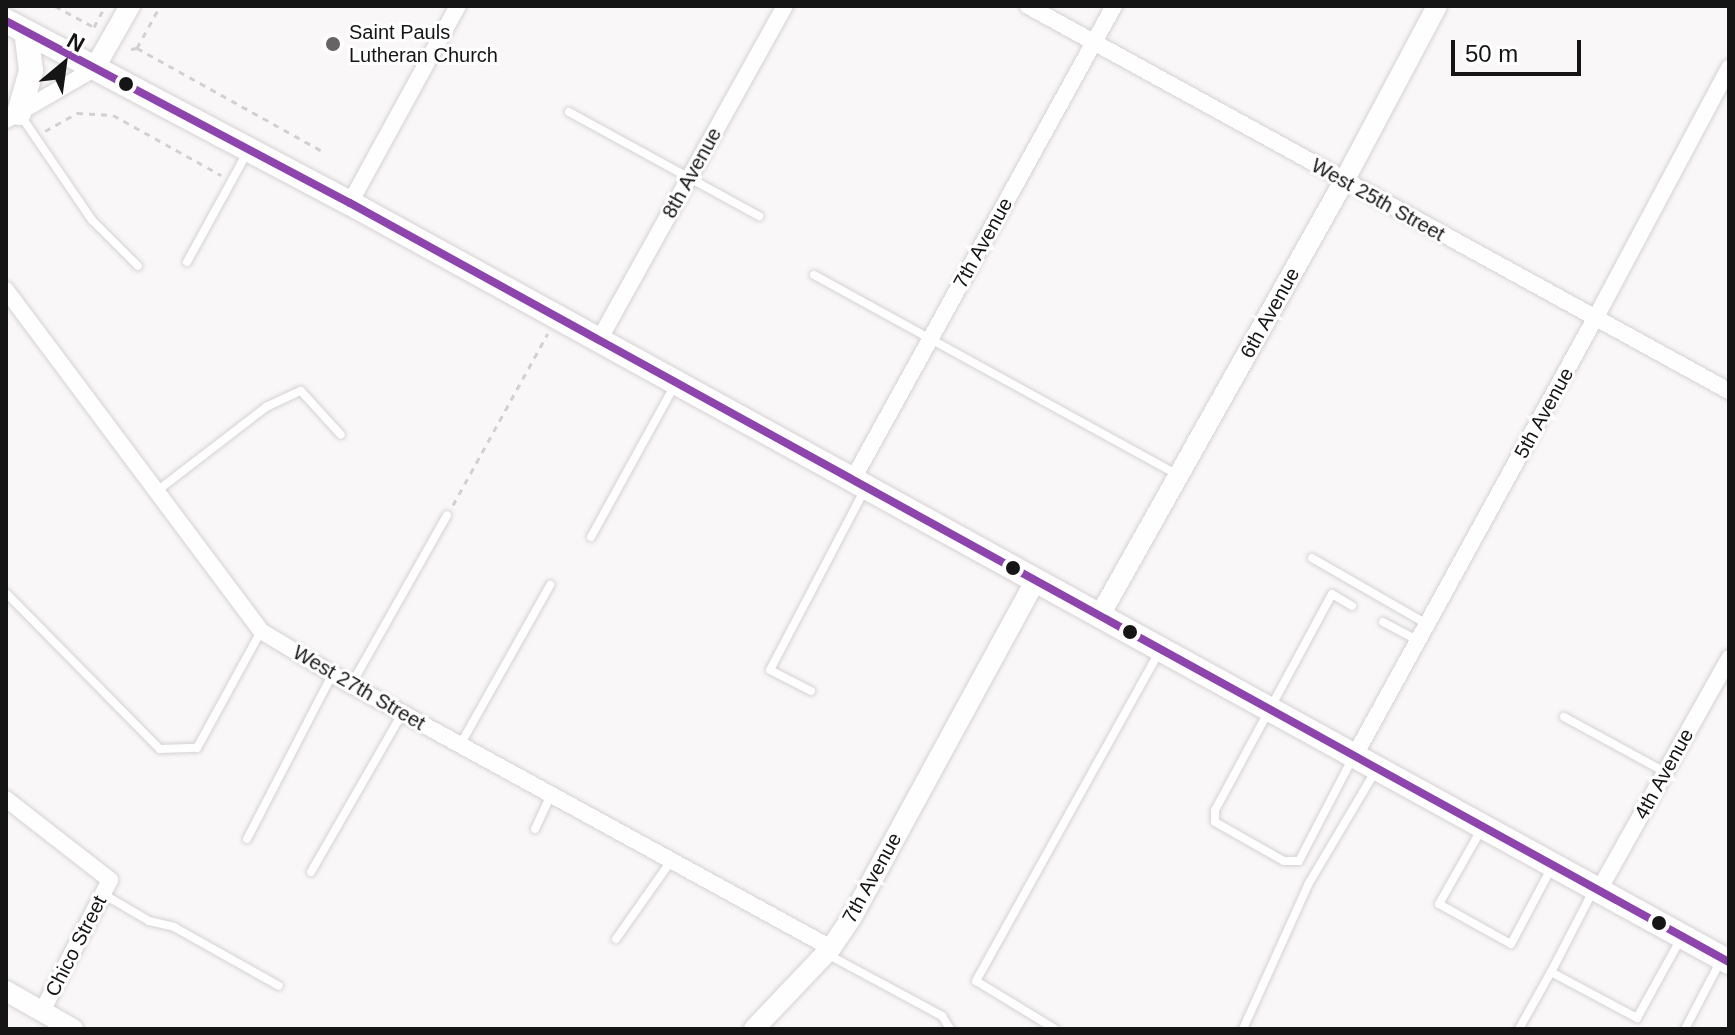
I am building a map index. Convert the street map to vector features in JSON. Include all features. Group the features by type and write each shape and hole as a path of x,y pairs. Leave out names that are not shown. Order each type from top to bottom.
{"main road":[{"path":"16,27 350,203 1726,960"},
{"path":"12,116 31,71 16,27"}],"street":[{"path":"12,116 94,69 130,6"},
{"path":"350,203 458,6"},
{"name":"8th Avenue","path":"599,340 785,6"},
{"name":"West 25th Street","path":"1028,6 1729,391"},
{"name":"7th Avenue","path":"860,483 930,339 1114,6"},
{"name":"6th Avenue","path":"1099,617 1344,181 1437,6"},
{"name":"5th Avenue","path":"1355,755 1729,68"},
{"name":"West 27th Street","path":"6,290 261,631 351,685 828,951"},
{"name":"7th Avenue","path":"754,1029 828,951 852,917 1035,581"},
{"name":"4th Avenue","path":"1597,889 1729,658"},
{"path":"6,799 106,887"},
{"name":"Chico Street","path":"42,1011 106,887"},
{"path":"6,991 73,1029"}],"lane":[{"path":"569,112 759,216"},
{"path":"12,116 77,201 138,266"},
{"path":"187,262 248,150"},
{"path":"814,275 1178,476"},
{"path":"591,537 676,383"},
{"path":"157,491 266,407 301,391 341,435"},
{"path":"811,691 770,670 860,483"},
{"path":"351,685 447,515"},
{"path":"1312,558 1427,624"},
{"path":"460,745 550,585"},
{"path":"6,593 160,749 197,748 261,631"},
{"path":"1352,606 1332,594 1268,708 1213,817 1215,822 1284,861 1302,858 1355,755"},
{"path":"1383,622 1418,641"},
{"path":"1055,1029 976,981 1160,650"},
{"path":"247,839 333,674"},
{"path":"311,872 402,713"},
{"path":"1564,717 1665,772"},
{"path":"1243,1029 1309,883 1378,767"},
{"path":"535,829 551,795"},
{"path":"1483,826 1439,904 1511,944 1553,865"},
{"path":"616,939 671,861"},
{"path":"106,887 149,921 174,927 279,986"},
{"path":"1519,1029 1597,889"},
{"path":"1551,972 1637,1018 1682,935"},
{"path":"828,951 942,1016 950,1029"},
{"path":"1685,1029 1726,960"}],"path":[{"path":"55,6 94,27 105,6"},
{"path":"137,48 160,6"},
{"path":"131,49 137,48 322,151"},
{"path":"98,106 98,112"},
{"path":"42,133 77,113 113,115 229,179"},
{"path":"447,515 557,317"}],"transit line":[{"path":"6,21 350,203 1729,962"}],"place":[{"name":"Saint Pauls Lutheran Church","path":"333,44"}]}
